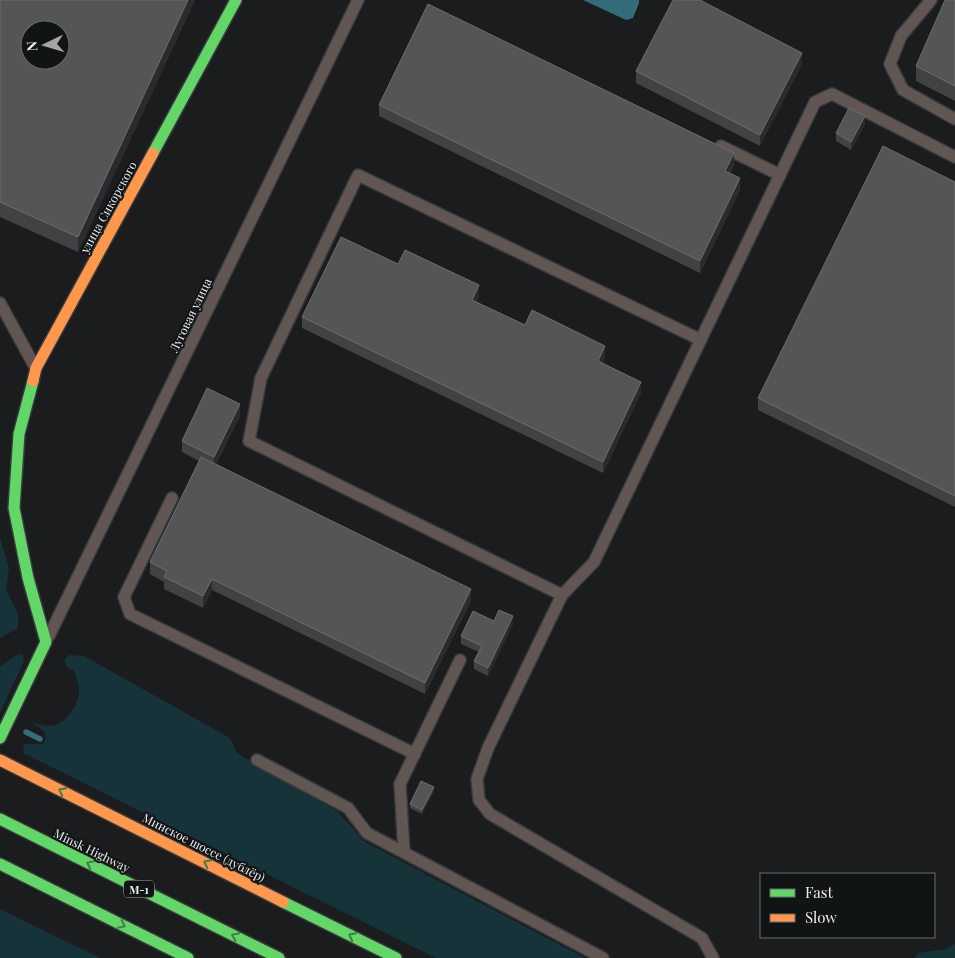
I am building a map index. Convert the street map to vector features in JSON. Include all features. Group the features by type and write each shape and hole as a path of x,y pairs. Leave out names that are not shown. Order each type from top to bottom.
{"main road":[{"name":"улица Сикорского","path":"46,642 28,578 14,508 19,434 36,368 236,0"},
{"path":"0,738 46,642"},
{"name":"Минское шоссе (дублёр)","path":"0,760 396,958"},
{"name":"Minsk Highway","path":"0,819 279,958"},
{"path":"0,864 188,958"}],"lane":[{"name":"Луговая улица","path":"46,642 358,0"},
{"path":"931,0 902,36 890,64 902,90 955,119"},
{"path":"713,958 702,938 490,814 478,800 477,779 488,748 562,595 594,562 815,102 832,94 955,157"},
{"path":"709,140 780,175"},
{"path":"562,595 248,441 260,378 358,175 701,340"},
{"path":"0,303 36,368"},
{"path":"172,498 124,597 130,614 415,754"},
{"path":"404,852 400,784 460,660"},
{"path":"257,760 348,808 367,833 602,958"}],"shaded area":[{"path":"0,538 9,568 6,589 18,614 18,628 0,638"},
{"path":"23,654 24,661 0,713 0,667 15,656"},
{"path":"69,655 84,656 230,738 237,753 338,812 365,842 585,958 436,958 23,753 24,744 43,744 46,738 44,731 32,723 46,726 60,723 70,714 77,702 79,688 77,680 74,671 67,667 64,660"},
{"path":"0,909 100,958 0,958"},
{"path":"955,944 955,958 914,958 919,953 945,949"}],"water":[{"path":"583,0 639,0 639,3 633,18 626,20"}],"building":[{"path":"0,0 188,0 78,237 0,202"},
{"path":"673,0 700,0 802,53 760,135 636,71"},
{"path":"945,0 955,0 955,86 916,66"},
{"path":"428,4 734,153 725,171 740,178 700,261 379,105"},
{"path":"849,108 865,116 851,142 836,133"},
{"path":"883,146 955,182 955,496 758,398"},
{"path":"341,237 398,264 405,250 479,285 472,300 525,325 532,310 605,346 598,361 641,382 603,462 302,317"},
{"path":"207,388 240,404 214,457 182,441"},
{"path":"201,457 471,589 425,683 212,579 203,596 164,577 167,571 150,562"},
{"path":"499,610 513,616 488,668 474,661 482,646 461,636 473,611 494,621"},
{"path":"421,781 434,787 422,810 410,804"}],"waterway":[{"path":"26,732 40,739"}],"traffic: fast":[{"path":"153,153 236,0"},
{"path":"0,738 46,642 28,578 14,508 19,434 33,381"},
{"path":"0,819 279,958"},
{"path":"0,864 188,958"},
{"path":"283,902 396,958"}],"traffic: slow":[{"path":"33,381 36,368 153,153"},
{"path":"0,760 283,902"}]}
